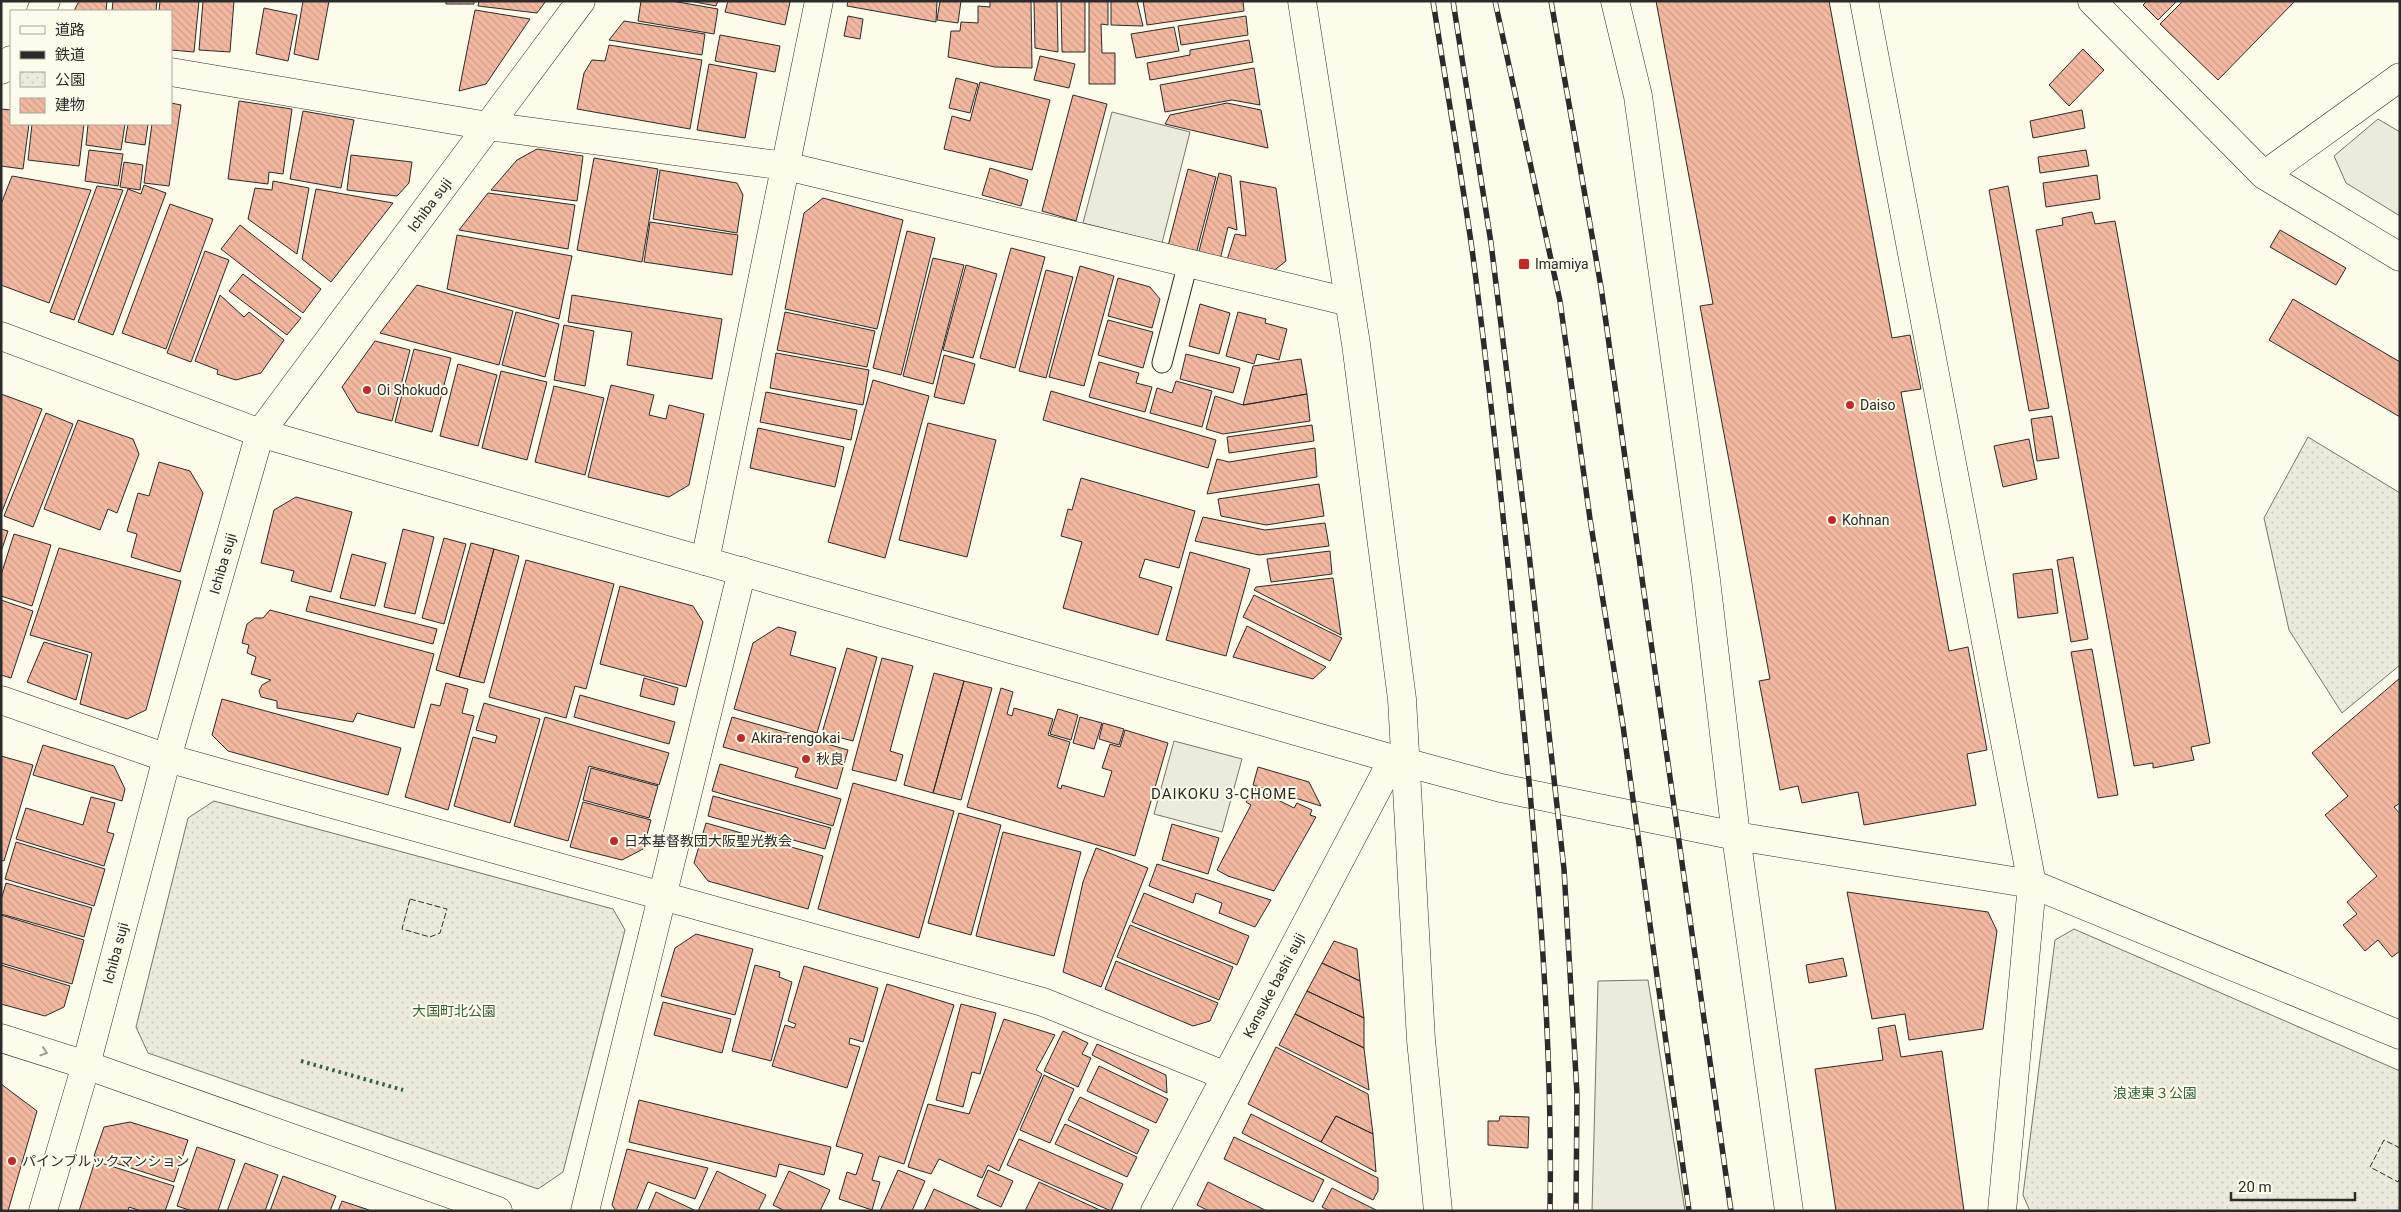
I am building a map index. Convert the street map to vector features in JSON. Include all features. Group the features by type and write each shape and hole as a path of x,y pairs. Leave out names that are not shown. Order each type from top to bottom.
{"street":[{"name":"Ichiba suji","path":"43,1211 86,1065 168,758 260,433 581,1"},
{"path":"705,561 819,1"},
{"path":"1302,1 1349,302 1402,699 1400,761 1421,1040 1438,1211"},
{"path":"1614,1 1638,96 1706,580 1736,836 1789,1211"},
{"path":"1864,1 2032,884 2002,1211"},
{"path":"2092,1 2264,175 2400,257"},
{"path":"1,70 10,61"},
{"path":"172,72 488,126 786,166 1349,302"},
{"path":"2264,175 2400,76"},
{"path":"1,336 260,433 1400,761 1501,788 1736,836 2032,884 2400,1035"},
{"path":"585,1211 742,571"},
{"path":"1,700 168,758 1043,1002 1226,1076"},
{"name":"Kansuke bashi suji","path":"1155,1211 1226,1076 1400,761"},
{"path":"1,1038 86,1065 498,1211"}],"lane":[{"path":"1162,363 1188,263"}],"green space":[{"path":"2308,437 2400,493 2400,665 2342,713 2289,630 2264,518"},
{"name":"大国町北公園","path":"214,801 613,909 625,930 563,1172 538,1189 148,1053 136,1027 188,818"},
{"name":"浪速東３公園","path":"2074,929 2400,1071 2400,1211 2030,1211 2023,1195 2055,940"}],"shaded area":[{"path":"1112,112 1190,132 1162,243 1083,223"},
{"path":"2378,119 2400,132 2400,216 2346,183 2334,156"},
{"path":"1174,741 1242,759 1222,832 1154,814"},
{"path":"1648,980 1685,1211 1592,1211 1598,981"}],"building":[{"path":"79,1 107,1 106,10 74,10"},
{"path":"113,1 157,1 156,10 112,10"},
{"path":"160,1 199,1 194,52 172,50 172,10 159,10"},
{"path":"203,1 234,1 230,52 199,50"},
{"path":"303,1 329,1 318,60 294,54"},
{"path":"446,1 474,1 474,4 446,4"},
{"path":"479,1 546,1 537,13 478,6"},
{"path":"641,1 672,1 718,9 714,34 638,21"},
{"path":"690,1 718,1 716,6"},
{"path":"728,1 790,2 785,25 725,12"},
{"path":"848,1 937,1 936,22 847,6"},
{"path":"940,1 961,1 958,23 937,20"},
{"path":"990,1 1031,1 1032,68 995,67 948,57 951,31 960,31 961,22 978,23 978,6 990,7"},
{"path":"1034,1 1057,1 1058,52 1035,48"},
{"path":"1061,1 1085,1 1085,52 1062,52"},
{"path":"1089,1 1108,1 1108,25 1101,24 1102,53 1115,53 1115,84 1089,84"},
{"path":"1111,1 1137,1 1143,26 1111,25"},
{"path":"1143,1 1243,1 1244,11 1147,25"},
{"name":"Kohnan","path":"1656,1 1829,1 1892,338 1910,335 1921,389 1901,392 1949,651 1968,647 1987,750 1967,754 1976,805 1864,825 1858,792 1802,803 1798,786 1780,790 1759,681 1770,679 1700,306 1713,304"},
{"path":"2147,1 2177,1 2158,20 2143,5"},
{"path":"2183,1 2295,1 2218,80 2160,24"},
{"path":"264,8 297,15 288,61 256,54"},
{"path":"475,10 530,19 486,84 459,91"},
{"path":"848,16 863,19 860,39 844,36"},
{"path":"1246,16 1248,35 1181,45 1178,26"},
{"path":"624,21 705,34 702,55 609,40"},
{"path":"1174,27 1179,51 1136,58 1131,34"},
{"path":"720,35 780,46 775,72 715,61"},
{"path":"1249,40 1253,62 1150,80 1147,63 1190,55 1190,50"},
{"path":"609,45 702,60 690,129 577,109 584,73 592,60 605,61"},
{"path":"2083,49 2104,70 2069,106 2049,85"},
{"path":"1040,56 1075,64 1069,88 1034,80"},
{"path":"709,64 757,73 745,138 697,130"},
{"path":"1254,68 1260,105 1232,100 1165,112 1160,85"},
{"path":"956,78 978,84 970,113 949,108"},
{"path":"980,82 1050,100 1032,170 944,149 952,116 970,121"},
{"path":"1073,95 1107,104 1076,221 1042,211"},
{"path":"239,101 292,109 283,174 269,172 268,184 228,179"},
{"path":"172,103 181,105 169,186 144,183 152,125 172,125"},
{"path":"1227,103 1261,110 1268,148 1165,124 1170,115"},
{"path":"1,109 10,110 10,125 29,125 23,169 1,166"},
{"path":"2082,110 2085,128 2033,138 2030,121"},
{"path":"303,111 354,120 341,188 290,179"},
{"path":"32,125 84,125 79,166 28,160"},
{"path":"88,125 125,125 121,150 86,145"},
{"path":"128,125 148,125 145,145 125,142"},
{"path":"537,149 583,156 577,201 491,190 517,160"},
{"path":"89,150 123,154 118,186 85,181"},
{"path":"2086,150 2089,166 2040,173 2038,157"},
{"path":"351,155 412,162 409,183 397,196 347,190"},
{"path":"594,158 658,169 642,262 577,250"},
{"path":"124,162 143,165 140,190 120,187"},
{"path":"990,168 1028,180 1021,206 982,195"},
{"path":"1188,169 1216,177 1196,254 1168,246"},
{"path":"660,170 737,183 743,195 737,233 653,219"},
{"path":"1219,173 1231,176 1237,230 1228,227 1220,260 1198,255"},
{"path":"2097,175 2100,199 2046,207 2043,183"},
{"path":"12,176 91,190 49,303 1,285 1,204"},
{"path":"273,181 309,188 297,254 248,219 255,188 272,190"},
{"path":"1240,181 1276,188 1286,261 1272,272 1227,260 1235,234 1246,236"},
{"path":"144,185 166,193 113,335 78,322 128,189 141,194"},
{"path":"97,186 123,190 74,320 50,312"},
{"path":"2008,186 2049,408 2029,411 1989,190"},
{"path":"316,189 393,203 331,282 302,259"},
{"path":"488,193 575,205 568,249 459,230"},
{"path":"823,198 903,220 877,329 785,309 804,213"},
{"path":"170,204 213,219 166,349 122,333"},
{"path":"2092,212 2095,224 2115,221 2210,743 2191,747 2194,760 2153,768 2153,763 2134,766 2036,230 2063,225 2062,218"},
{"path":"650,222 738,235 732,275 644,262"},
{"path":"240,225 321,289 303,313 221,249"},
{"path":"2280,230 2346,268 2336,285 2270,247"},
{"path":"907,231 935,238 901,375 873,368"},
{"path":"457,235 572,256 559,319 447,289"},
{"path":"1011,248 1045,257 1015,368 980,358"},
{"path":"205,251 229,260 191,362 167,353"},
{"path":"933,258 964,265 933,384 903,376"},
{"path":"966,265 997,274 973,358 943,350"},
{"path":"1080,266 1114,276 1084,386 1049,377"},
{"path":"1046,270 1073,277 1046,378 1019,371"},
{"path":"243,274 301,318 287,335 229,291"},
{"path":"1118,278 1150,287 1160,299 1152,328 1108,316"},
{"path":"417,285 513,311 499,365 380,333"},
{"path":"220,295 244,317 249,312 284,340 261,373 236,380 217,374 218,370 195,361"},
{"path":"572,295 722,319 712,379 627,365 632,332 568,322"},
{"path":"2293,299 2400,362 2400,417 2269,340"},
{"path":"1200,304 1230,313 1219,354 1189,346"},
{"path":"516,312 559,324 545,377 502,365"},
{"path":"785,312 875,331 867,367 777,350"},
{"path":"1238,312 1266,319 1265,323 1287,329 1279,360 1257,354 1254,364 1226,356"},
{"path":"1108,320 1153,332 1143,368 1098,355"},
{"path":"564,325 594,331 585,386 554,380"},
{"path":"375,341 410,350 392,421 357,412 342,387"},
{"path":"414,349 451,358 432,432 395,422"},
{"path":"776,353 869,370 863,405 770,388"},
{"path":"1186,354 1240,368 1233,393 1180,379"},
{"path":"944,355 975,364 964,404 934,397"},
{"path":"1301,359 1307,394 1243,405 1253,366"},
{"path":"1099,362 1139,373 1136,383 1152,387 1145,412 1089,397"},
{"path":"458,364 497,375 478,446 440,436"},
{"path":"501,371 547,382 527,460 482,448"},
{"path":"873,380 929,396 885,558 828,542"},
{"path":"1176,381 1212,391 1202,427 1150,413 1157,388 1172,393"},
{"path":"611,385 654,395 649,415 666,419 669,405 704,414 689,485 669,497 588,477"},
{"path":"554,386 604,398 585,475 535,462"},
{"path":"1051,391 1216,440 1208,468 1043,420"},
{"path":"766,392 857,410 851,440 760,422"},
{"path":"1,394 42,409 1,514"},
{"path":"1307,394 1310,421 1223,434 1206,429 1215,396 1243,405"},
{"path":"46,413 73,424 33,527 4,516"},
{"path":"2052,416 2059,458 2037,461 2031,419"},
{"path":"78,420 133,439 139,454 117,513 108,509 100,530 44,509"},
{"path":"928,423 996,440 967,557 899,540"},
{"path":"1312,425 1314,441 1229,453 1227,437"},
{"path":"758,428 844,447 835,487 750,468"},
{"path":"2029,439 2037,479 2003,487 1994,446"},
{"path":"1315,448 1317,477 1207,494 1217,459 1229,462"},
{"path":"159,462 190,471 203,493 180,572 131,557 137,534 127,531 138,493 149,496"},
{"path":"1081,478 1195,511 1179,568 1145,559 1139,577 1172,587 1158,635 1063,608 1082,542 1061,536 1068,509 1072,510"},
{"path":"1319,484 1324,516 1266,525 1221,516 1218,499"},
{"path":"296,497 352,512 331,592 291,581 294,571 261,563 274,510"},
{"path":"1203,517 1265,530 1325,523 1329,546 1259,555 1195,541"},
{"path":"1,529 8,531 1,552"},
{"path":"403,529 434,537 415,614 384,607"},
{"path":"14,534 51,545 32,606 1,596 1,575"},
{"path":"444,538 466,544 444,624 422,618"},
{"path":"471,543 494,549 459,677 436,670"},
{"path":"59,548 181,581 146,710 127,719 80,704 92,653 30,635"},
{"path":"494,549 519,556 484,683 459,677"},
{"path":"1330,551 1332,574 1271,582 1267,559"},
{"path":"1190,552 1250,569 1226,656 1166,640"},
{"path":"352,554 386,563 375,606 340,598"},
{"path":"2073,557 2088,639 2071,642 2057,560"},
{"path":"526,560 614,584 586,689 575,686 566,718 489,697"},
{"path":"2052,569 2058,613 2018,618 2013,574"},
{"path":"1333,578 1341,635 1254,590 1256,587"},
{"path":"620,586 693,606 703,622 686,687 600,664"},
{"path":"1254,595 1342,638 1330,661 1243,617"},
{"path":"310,596 437,629 433,644 306,611"},
{"path":"1,600 33,611 11,678 1,675"},
{"path":"270,610 434,654 414,728 357,713 353,722 277,708 277,701 261,697 259,691 262,685 271,680 251,674 256,657 247,653 249,645 242,643 247,624 255,618 263,618"},
{"path":"1247,626 1326,667 1313,679 1233,657"},
{"path":"778,627 796,632 790,655 836,668 817,733 734,709 753,643"},
{"path":"44,642 88,655 76,700 27,682"},
{"path":"847,648 877,657 853,741 822,733"},
{"path":"2092,649 2118,795 2098,798 2071,652"},
{"path":"882,658 913,666 890,751 903,755 896,781 852,770"},
{"path":"934,673 964,681 933,793 904,785"},
{"path":"644,678 678,688 674,705 640,696"},
{"path":"2400,678 2400,803 2394,807 2400,814 2400,951 2392,957 2378,940 2365,951 2343,925 2357,914 2347,902 2377,876 2325,815 2348,796 2312,753"},
{"path":"964,681 992,688 961,800 933,793"},
{"path":"446,683 468,689 462,713 474,716 448,810 405,797 431,704 440,706"},
{"path":"1001,688 1013,692 1007,714 1012,716 1014,708 1053,719 1048,735 1070,742 1057,787 1061,789 1062,785 1104,797 1112,771 1102,768 1110,744 1120,747 1125,730 1168,743 1135,856 967,807"},
{"path":"580,695 675,722 669,744 574,717"},
{"path":"222,699 401,748 388,795 228,751 212,735"},
{"path":"484,703 540,719 510,823 454,806 473,737 495,743 497,736 476,730"},
{"path":"1058,709 1078,715 1071,740 1050,734"},
{"path":"545,717 669,753 659,785 589,766 568,841 514,826"},
{"name":"秋良","path":"732,717 848,750 837,789 795,777 798,768 723,747"},
{"path":"1080,717 1102,723 1094,749 1073,743"},
{"path":"1103,723 1124,729 1119,745 1099,739"},
{"path":"43,745 114,766 125,789 122,801 33,775"},
{"path":"1,756 33,765 4,861 1,860"},
{"path":"720,764 841,799 833,826 712,791"},
{"path":"1258,767 1309,782 1321,806 1253,785"},
{"path":"591,768 658,786 649,818 583,800"},
{"path":"853,783 954,811 919,938 818,909"},
{"path":"1254,788 1294,808 1297,803 1312,810 1310,815 1316,817 1274,891 1228,876 1217,870 1251,805 1246,802"},
{"path":"713,796 831,828 825,849 708,816"},
{"path":"91,797 115,803 107,832 114,834 104,866 16,839 26,808 83,825"},
{"path":"583,802 651,820 643,849 622,860 570,847"},
{"path":"959,813 1001,825 971,935 928,923"},
{"path":"706,823 823,856 808,909 708,881 694,863"},
{"path":"1172,824 1219,838 1208,874 1162,860"},
{"path":"1003,832 1081,852 1054,956 976,936"},
{"path":"16,842 105,869 94,906 5,879"},
{"path":"1096,848 1148,868 1101,987 1063,972 1083,882"},
{"path":"1157,864 1271,900 1255,927 1219,913 1222,903 1196,893 1193,903 1149,886"},
{"path":"6,883 92,908 84,937 1,914 1,900"},
{"path":"1847,892 1988,912 1997,931 1983,1029 1909,1040 1905,1014 1872,1019"},
{"path":"1144,893 1249,936 1237,965 1132,922"},
{"path":"1,915 84,940 72,984 1,963"},
{"path":"1130,925 1233,967 1219,1000 1117,957"},
{"path":"696,934 753,949 735,1015 661,996 675,948"},
{"path":"1334,941 1357,949 1360,981 1322,963"},
{"path":"1843,958 1847,976 1809,983 1806,965"},
{"path":"1116,961 1218,1003 1210,1021 1193,1026 1105,989"},
{"path":"1322,963 1360,981 1364,1018 1307,991"},
{"path":"1,965 70,986 64,1007 45,1016 1,1004"},
{"path":"755,965 780,972 779,977 792,982 771,1061 732,1051"},
{"path":"804,966 878,988 863,1042 850,1038 849,1044 860,1047 847,1088 772,1066 785,1025 794,1028 796,1024 788,1021"},
{"path":"887,984 954,1005 904,1164 879,1156 872,1180 880,1182 872,1210 839,1199 847,1172 856,1175 863,1154 836,1146"},
{"path":"1307,991 1364,1018 1364,1048 1295,1014"},
{"path":"663,1002 731,1019 722,1053 654,1035"},
{"path":"961,1004 996,1013 980,1074 972,1072 963,1107 936,1100"},
{"path":"1295,1014 1364,1048 1369,1090 1279,1045"},
{"path":"1004,1019 1055,1035 1036,1070 1042,1074 999,1171 988,1165 982,1178 939,1159 931,1174 908,1167 928,1104 969,1114"},
{"path":"1895,1025 1901,1057 1942,1051 1964,1211 1836,1211 1815,1069 1883,1060 1878,1028"},
{"path":"1063,1031 1088,1043 1082,1054 1091,1058 1078,1087 1044,1071"},
{"path":"1097,1044 1166,1075 1167,1093 1092,1055"},
{"path":"1276,1047 1368,1094 1373,1134 1336,1116 1321,1142 1248,1104"},
{"path":"1099,1066 1168,1099 1156,1123 1087,1091"},
{"path":"1044,1075 1074,1089 1050,1143 1020,1130"},
{"name":"パインブルックマンション","path":"1,1084 37,1111 8,1211 1,1211"},
{"path":"1080,1097 1149,1130 1137,1154 1068,1120"},
{"path":"639,1100 831,1147 824,1175 779,1164 776,1177 629,1142"},
{"path":"1251,1114 1378,1178 1378,1191 1373,1200 1242,1133"},
{"path":"1336,1116 1373,1134 1376,1172 1321,1142"},
{"path":"1500,1116 1529,1117 1528,1148 1488,1145 1488,1121 1499,1121"},
{"path":"130,1122 188,1140 174,1182 94,1156 104,1127"},
{"path":"1065,1124 1137,1157 1127,1177 1055,1144"},
{"path":"1234,1137 1324,1180 1313,1202 1224,1159"},
{"path":"1019,1139 1123,1184 1111,1211 1007,1165"},
{"path":"197,1147 235,1160 218,1211 192,1211 177,1206"},
{"path":"627,1149 708,1168 695,1199 648,1182 636,1211 616,1211 612,1205"},
{"path":"95,1161 174,1186 165,1211 141,1211 129,1207 128,1211 79,1211"},
{"path":"245,1163 278,1175 265,1211 227,1211"},
{"path":"898,1170 925,1181 912,1211 880,1211"},
{"path":"988,1170 1013,1181 1001,1207 977,1196"},
{"path":"717,1171 766,1195 758,1211 698,1211"},
{"path":"789,1171 830,1190 820,1211 785,1211 773,1205"},
{"path":"283,1176 336,1196 330,1211 270,1211"},
{"path":"1039,1182 1102,1211 1025,1211"},
{"path":"1208,1182 1267,1211 1209,1211 1197,1205"},
{"path":"1332,1188 1378,1211 1330,1211 1322,1207"},
{"path":"934,1189 983,1211 924,1211"},
{"path":"656,1192 694,1210 648,1211"},
{"path":"342,1201 369,1210 369,1211 338,1211"}],"railway":[{"path":"1433,1 1479,303 1520,686 1538,883 1546,1014 1549,1079 1550,1211"},
{"path":"1453,1 1491,243 1528,545 1564,869 1577,1094 1576,1211"},
{"path":"1495,1 1560,301 1590,519 1623,726 1689,1211"},
{"path":"1551,1 1601,287 1731,1211"}],"hedge":[{"path":"301,1061 403,1090"}],"fence":[{"path":"410,899 447,909 440,933 430,937 402,929 410,899"},
{"path":"2400,1148 2384,1140 2370,1167 2398,1182 2400,1178"}],"place":[{"name":"Imamiya","path":"1524,264"},
{"name":"Oi Shokudo","path":"367,390"},
{"name":"Daiso","path":"1850,405"},
{"name":"Kohnan","path":"1832,520"},
{"name":"Akira-rengokai","path":"741,738"},
{"name":"秋良","path":"806,759"},
{"name":"日本基督教団大阪聖光教会","path":"614,841"},
{"name":"パインブルックマンション","path":"12,1161"}],"district":[{"name":"DAIKOKU 3-CHOME","path":"1224,794"}]}
